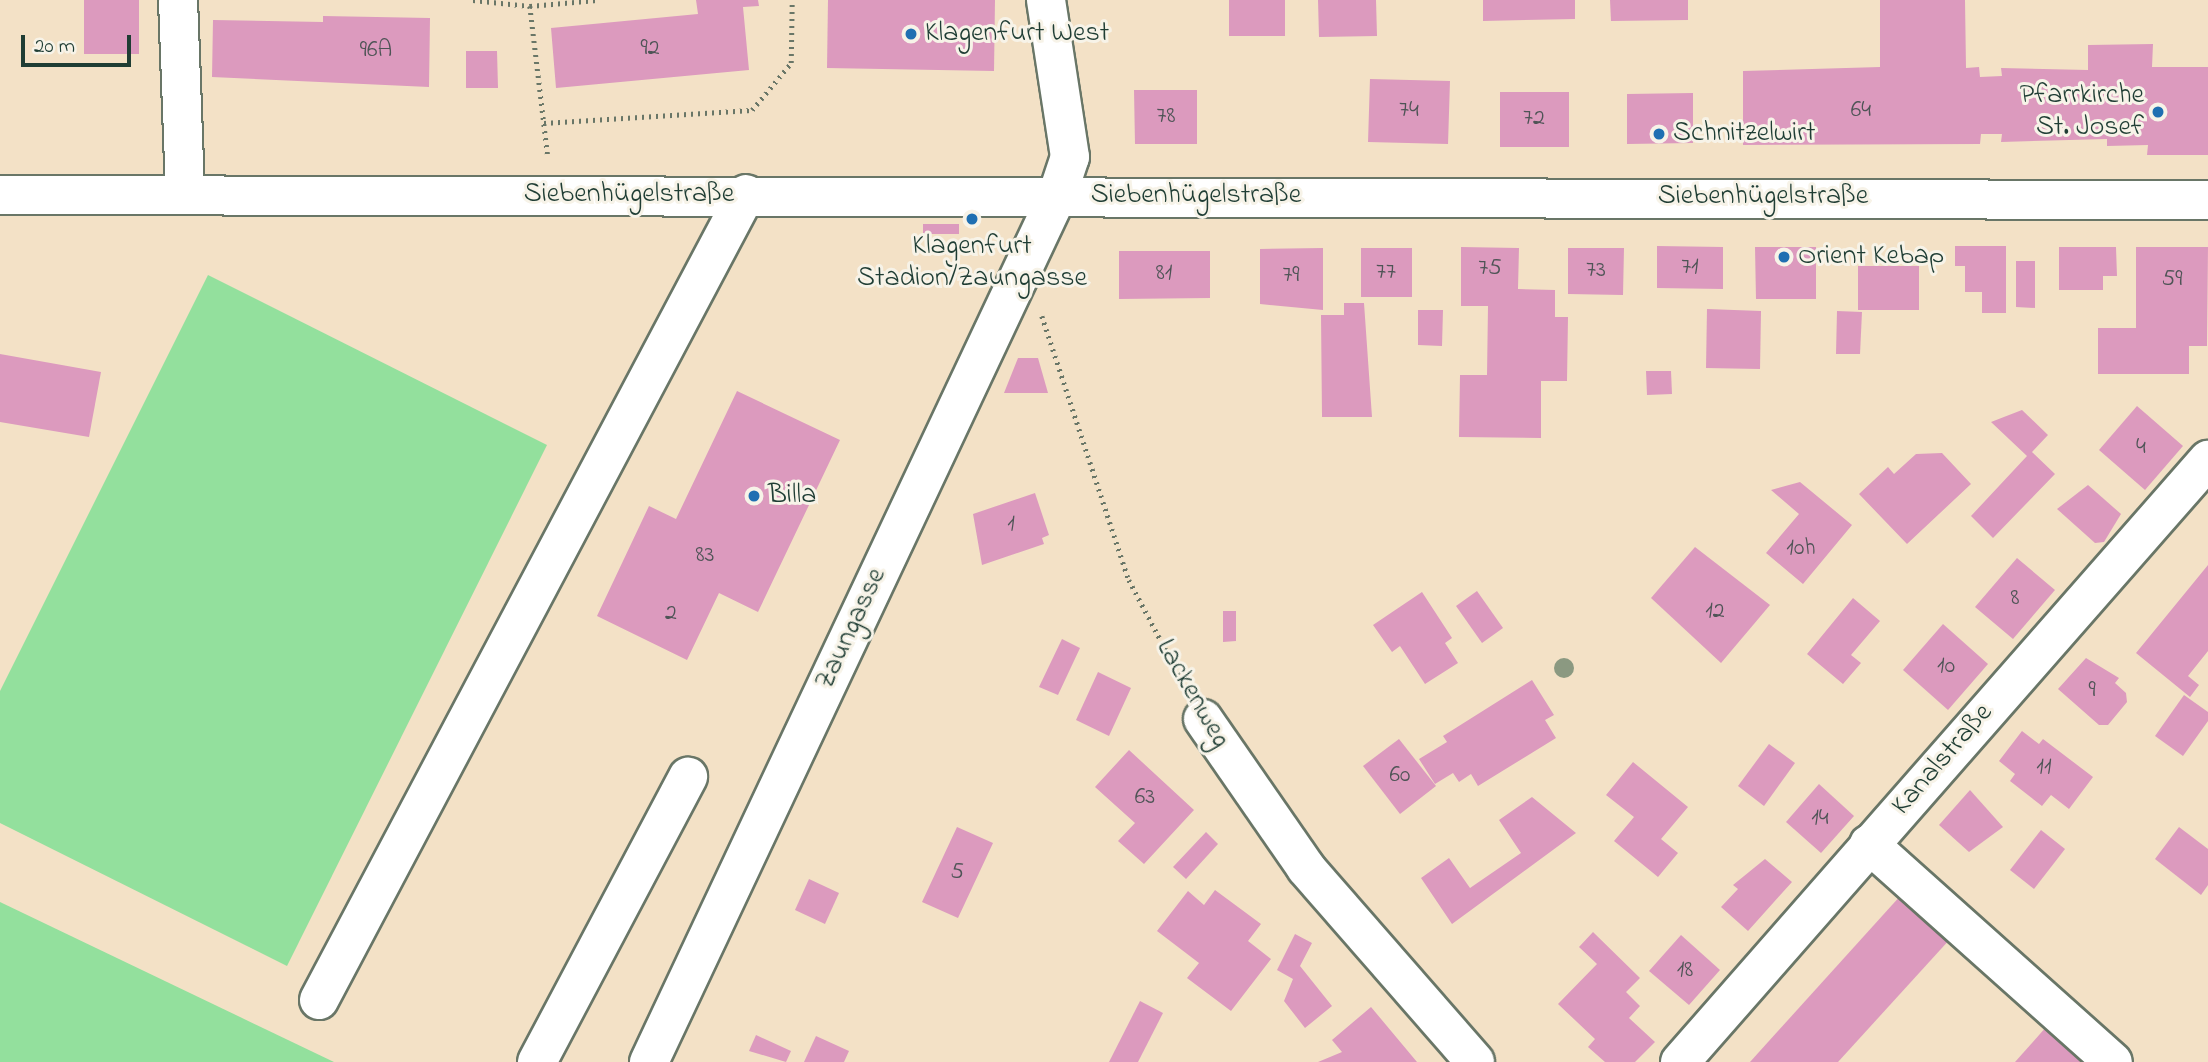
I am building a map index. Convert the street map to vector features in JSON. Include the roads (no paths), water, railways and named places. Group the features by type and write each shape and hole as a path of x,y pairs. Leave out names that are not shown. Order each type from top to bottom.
{"street":[{"path":"178,0 185,195"},
{"name":"Zaungasse","path":"649,1062 1057,196 1070,157 1046,0"},
{"path":"319,1000 746,194"},
{"name":"Siebenhügelstraße","path":"0,195 746,194 2208,200"},
{"name":"Kanalstraße","path":"1680,1062 2208,460"},
{"name":"Lackenweg","path":"1203,719 1306,868 1475,1062"},
{"path":"537,1062 688,777"},
{"path":"1869,844 2113,1062"}],"place":[{"name":"Klagenfurt West","path":"911,34"},
{"name":"Pfarrkirche St. Josef","path":"2158,112"},
{"name":"Schnitzelwirt","path":"1659,134"},
{"name":"Klagenfurt Stadion/Zaungasse","path":"972,219"},
{"name":"Orient Kebap","path":"1784,257"},
{"name":"Billa","path":"754,496"}]}
